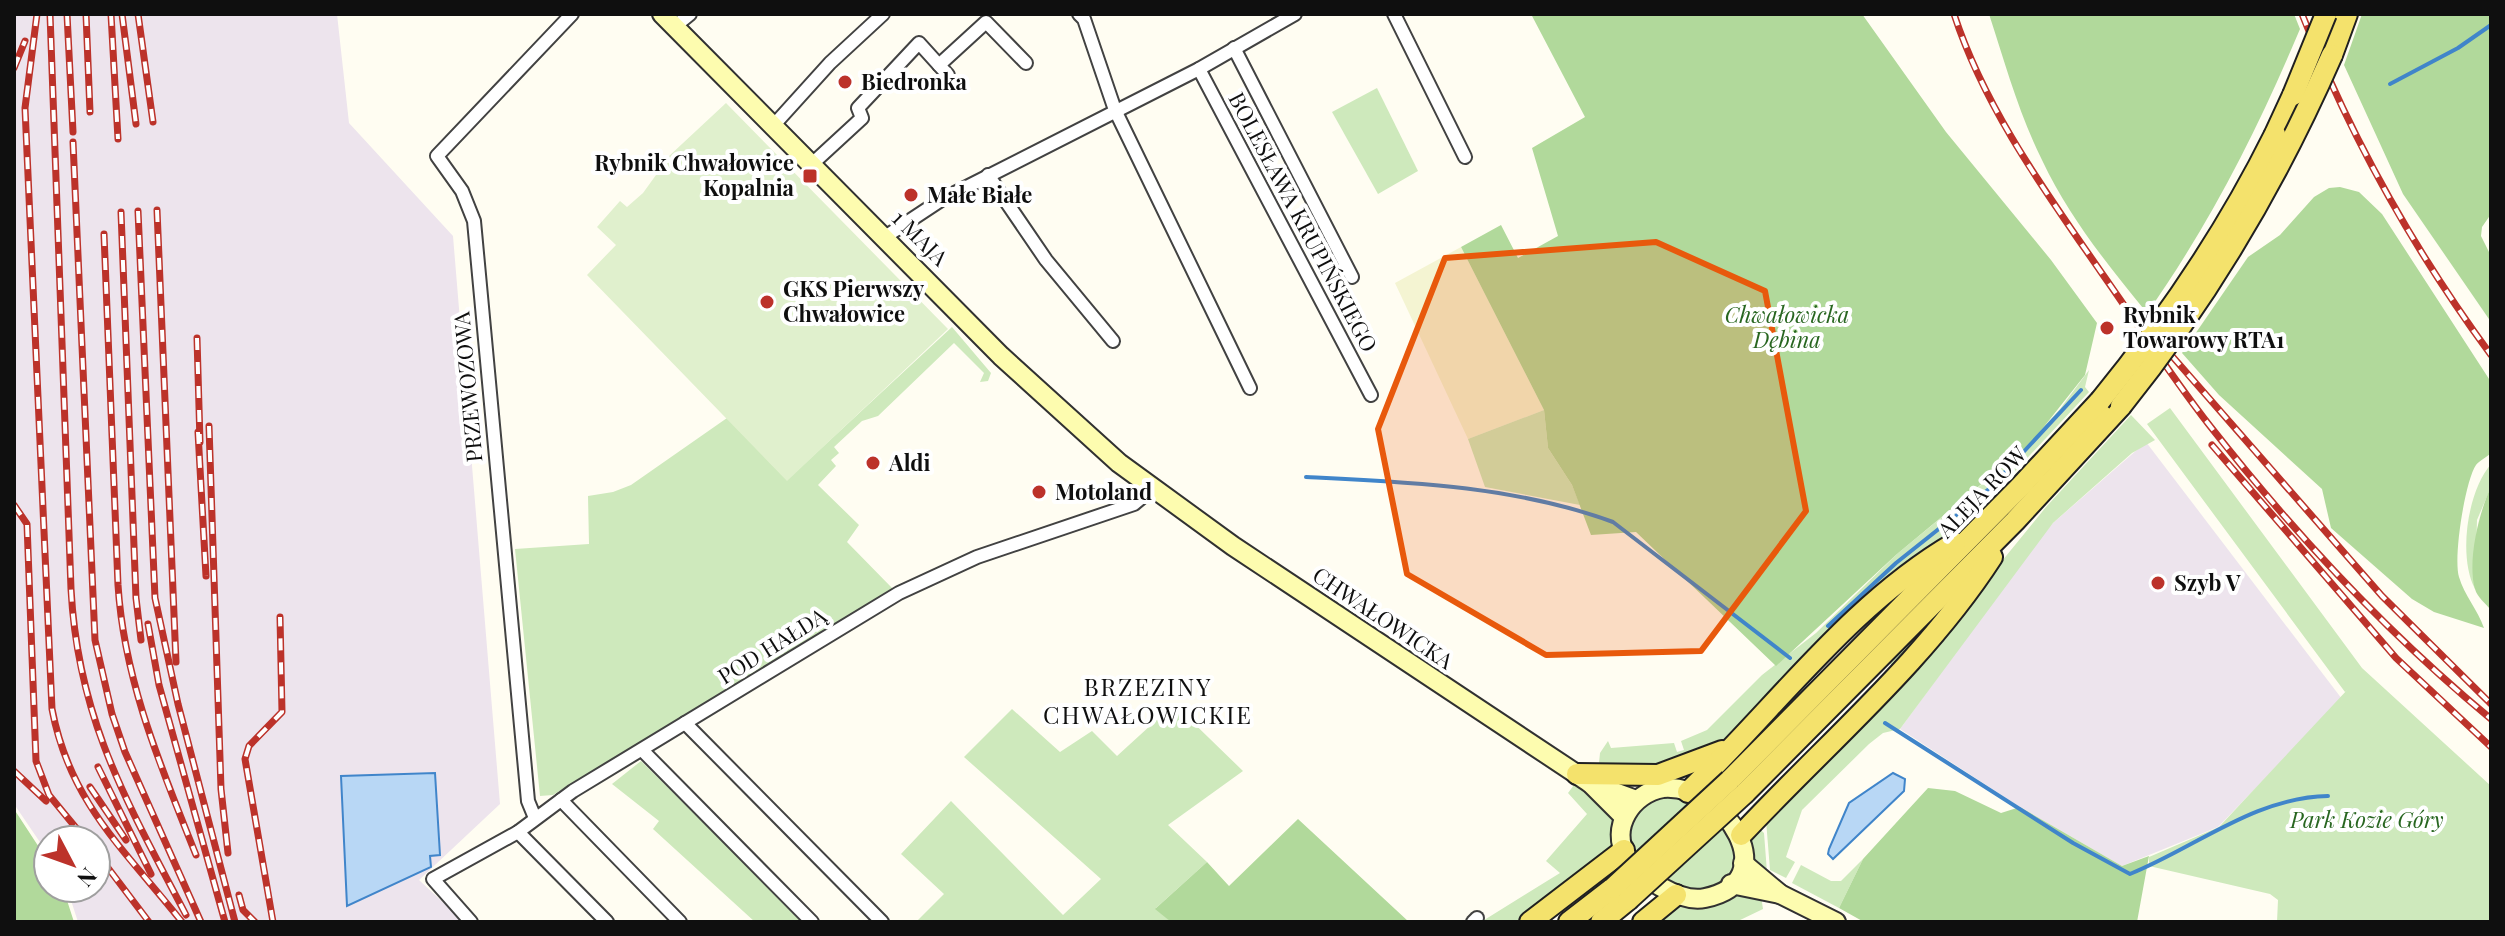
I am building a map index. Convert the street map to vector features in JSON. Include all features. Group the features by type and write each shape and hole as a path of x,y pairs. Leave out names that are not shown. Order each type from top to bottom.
{"main road":[{"name":"ALEJA ROW","path":"1738,786 2100,401 2161,324 2223,230 2281,121 2326,14"},
{"name":"ALEJA ROW","path":"1601,922 1620,894 1738,786 2015,521 2121,406 2193,312 2244,232 2296,136 2347,14"},
{"name":"1 MAJA","path":"668,20 1052,404 1152,489"},
{"name":"CHWAŁOWICKA","path":"1152,489 1583,778 1624,817"},
{"path":"1741,835 1921,650 1969,592 2015,521"},
{"path":"1688,792 1890,589 1921,563 1979,529"},
{"path":"1583,778 1658,775 1683,769 1736,744"},
{"name":"CHWAŁOWICKA","path":"1583,778 1636,800"},
{"path":"1657,789 1688,792 1728,818 1741,835 1743,863 1731,884 1707,898 1676,895 1638,870 1624,850 1624,817 1636,800 1657,789"},
{"path":"1530,922 1624,850"},
{"path":"1743,863 1780,894 1836,922"},
{"path":"1731,884 1780,894"},
{"name":"ALEJA ROW","path":"1569,922 1620,894"},
{"path":"1643,922 1676,895"}],"street":[{"name":"PRZEWOZOWA","path":"535,818 528,801 515,680 474,221 462,191 437,156 572,14"},
{"path":"668,20 690,14"},
{"path":"773,126 830,63 883,14"},
{"path":"1079,14 1084,19 1115,110 1250,388"},
{"path":"885,237 941,200 1199,69 1295,14"},
{"path":"1394,14 1465,157"},
{"path":"939,65 986,22 1026,63"},
{"path":"812,164 862,118 858,108 919,43 948,75"},
{"name":"BOLESŁAWA KRUPIŃSKIEGO","path":"1234,48 1352,277"},
{"name":"BOLESŁAWA KRUPIŃSKIEGO","path":"1199,69 1371,395"},
{"path":"988,175 1046,260 1113,341"},
{"name":"POD HAŁDĄ","path":"471,922 433,879 518,832 561,800 914,585 1028,538 1134,504 1152,489"},
{"path":"685,723 882,922"},
{"path":"642,750 812,922"},
{"path":"561,800 680,922"},
{"path":"518,832 607,922"}],"highlighted area":[{"path":"1656,242 1765,291 1806,511 1701,651 1546,655 1407,574 1378,429 1445,258"}],"shaded area":[{"path":"14,14 337,14 349,123 453,236 500,804 419,880 464,922 78,922 72,904 112,904 112,824 32,824 32,830 14,804"},
{"path":"2146,442 2342,699 2218,827 2122,866 2020,807 1900,729 2053,523"}],"green space":[{"name":"Chwałowicka Dębina","path":"1531,14 1862,14 1946,132 2051,260 2097,323 2085,375 2031,443 1897,554 1776,666 1636,532 1591,535 1572,485 1548,448 1544,410 1461,247 1501,225 1518,258 1558,236 1532,148 1585,117"},
{"path":"1989,14 2294,14 2300,29 2250,139 2192,245 2147,313 2090,240 2053,181 2019,107"},
{"path":"2362,14 2491,14 2491,214 2482,227 2481,236 2491,256 2491,322 2403,194 2344,65"},
{"path":"1377,88 1418,171 1378,194 1332,112"},
{"name":"GKS Pierwszy Chwałowice","path":"726,103 948,329 787,481 587,275 616,245 597,227 620,201 627,207 643,193 656,175 653,171"},
{"path":"2340,187 2359,192 2382,214 2491,382 2491,453 2477,464 2472,474 2464,502 2458,554 2461,584 2484,628 2434,612 2412,599 2331,528 2322,489 2219,395 2182,353 2248,257 2280,235 2314,197 2329,188"},
{"path":"1461,247 1544,410 1468,439 1395,283"},
{"path":"952,327 991,373 988,381 980,382 984,373 954,343 878,416 862,421 834,447 839,453 831,460 836,466 818,485 859,525 847,542 893,589 553,795 540,796 515,549 589,544 588,496 631,485 727,418 787,480"},
{"path":"2089,370 2085,387 2089,392 1988,500 1913,562 1716,747 1670,764 1624,768 1599,763 1600,753 1608,741 1611,748 1674,743 1677,752 1684,750 1681,741 1707,730 1762,675 1816,633 1897,554 2021,452 2060,409"},
{"name":"Park Kozie Góry","path":"2170,408 2362,668 2491,786 2491,922 2277,922 2278,900 2270,894 2149,866 2149,857 2219,827 2348,689 2345,692 2147,424"},
{"path":"1544,410 1548,448 1572,485 1580,505 1485,487 1468,439"},
{"path":"2131,415 2155,440 2132,453 2053,523 1900,729 1883,733 1869,744 1802,810 1786,857 1795,862 1786,878 1770,870 1766,820 1940,637 2046,507"},
{"path":"2491,464 2491,487 2477,520 2475,589 2467,560 2468,525 2476,491"},
{"path":"2491,487 2491,610 2476,592 2472,565 2482,510"},
{"path":"1964,587 1965,588 1892,666 1890,663"},
{"path":"1891,667 1758,809 1753,805"},
{"path":"1174,704 1243,771 1168,825 1207,862 1156,908 1171,922 916,922 944,894 901,854 951,801 1063,915 1101,879 964,757 1012,709 1060,752 1092,731 1117,756"},
{"path":"641,761 804,922 755,922 653,829 659,821 612,784"},
{"path":"1574,785 1580,786 1615,817 1614,845 1562,891 1519,922 1481,922 1560,873 1546,861 1587,814 1568,793"},
{"path":"1928,788 1955,791 2001,813 2020,807 2122,866 2149,856 2137,922 1864,922 1839,908 1863,859"},
{"path":"1666,795 1703,808 1724,825 1731,836 1735,848 1733,868 1717,885 1697,889 1676,885 1657,875 1641,861 1632,843 1632,826 1642,809"},
{"path":"14,809 32,837 32,904 68,904 74,922 14,922"},
{"path":"1298,819 1409,922 1171,922 1155,909 1207,862 1229,886"},
{"path":"1757,826 1764,833 1767,872 1783,883 1765,877 1754,862 1751,844"},
{"path":"1863,859 1839,908 1792,883 1801,865 1831,881 1841,881"},
{"path":"1735,892 1761,896 1763,909 1736,922 1653,922 1676,905"}],"water":[{"path":"435,773 440,855 430,856 431,867 347,906 341,776"},
{"path":"1893,773 1905,779 1904,791 1833,859 1828,854 1829,849 1849,803"}],"waterway":[{"path":"2390,84 2458,48 2491,25"},
{"path":"1828,626 1896,563 1989,489 2081,390"},
{"path":"1306,477 1423,484 1500,493 1538,500 1613,522 1790,658"},
{"path":"1885,723 2073,843 2130,874 2250,814 2275,805 2328,796"}],"railway":[{"path":"37,14 25,108 52,709 60,743 86,799 121,848 182,922"},
{"path":"50,14 71,589 76,636 84,679 109,759 186,915"},
{"path":"67,14 73,132"},
{"path":"86,14 90,112"},
{"path":"111,14 118,139"},
{"path":"122,14 136,124"},
{"path":"138,14 153,122"},
{"path":"1954,14 1982,83 2018,148 2196,407 2308,543 2415,652 2491,719"},
{"path":"2302,14 2341,104 2385,190 2435,274 2491,355"},
{"path":"14,68 25,41"},
{"path":"73,142 95,640 112,714 125,752 201,922"},
{"path":"157,210 176,662"},
{"path":"138,211 155,598 178,704 235,922"},
{"path":"121,212 136,598 141,640"},
{"path":"104,234 122,621 146,723 196,855"},
{"path":"197,338 200,442"},
{"path":"2172,356 2382,596 2491,704"},
{"path":"209,426 221,789 228,853"},
{"path":"198,432 206,576"},
{"path":"2212,445 2396,658 2491,747"},
{"path":"14,505 27,524 36,761 49,795 73,824"},
{"path":"273,922 245,759 249,746 282,712 280,617"},
{"path":"148,624 159,685 225,922"},
{"path":"98,767 151,874"},
{"path":"14,771 46,801"},
{"path":"90,787 126,840"},
{"path":"112,873 149,922"},
{"path":"239,895 243,910 255,922"}],"place":[{"name":"Biedronka","path":"845,82"},
{"name":"Rybnik Chwałowice Kopalnia","path":"810,176"},
{"name":"Małe Białe","path":"911,195"},
{"name":"GKS Pierwszy Chwałowice","path":"767,302"},
{"name":"Rybnik Towarowy RTA1","path":"2107,328"},
{"name":"Aldi","path":"873,463"},
{"name":"Motoland","path":"1039,492"},
{"name":"Szyb V","path":"2158,583"}],"district":[{"name":"BRZEZINY CHWAŁOWICKIE","path":"1148,702"}]}
